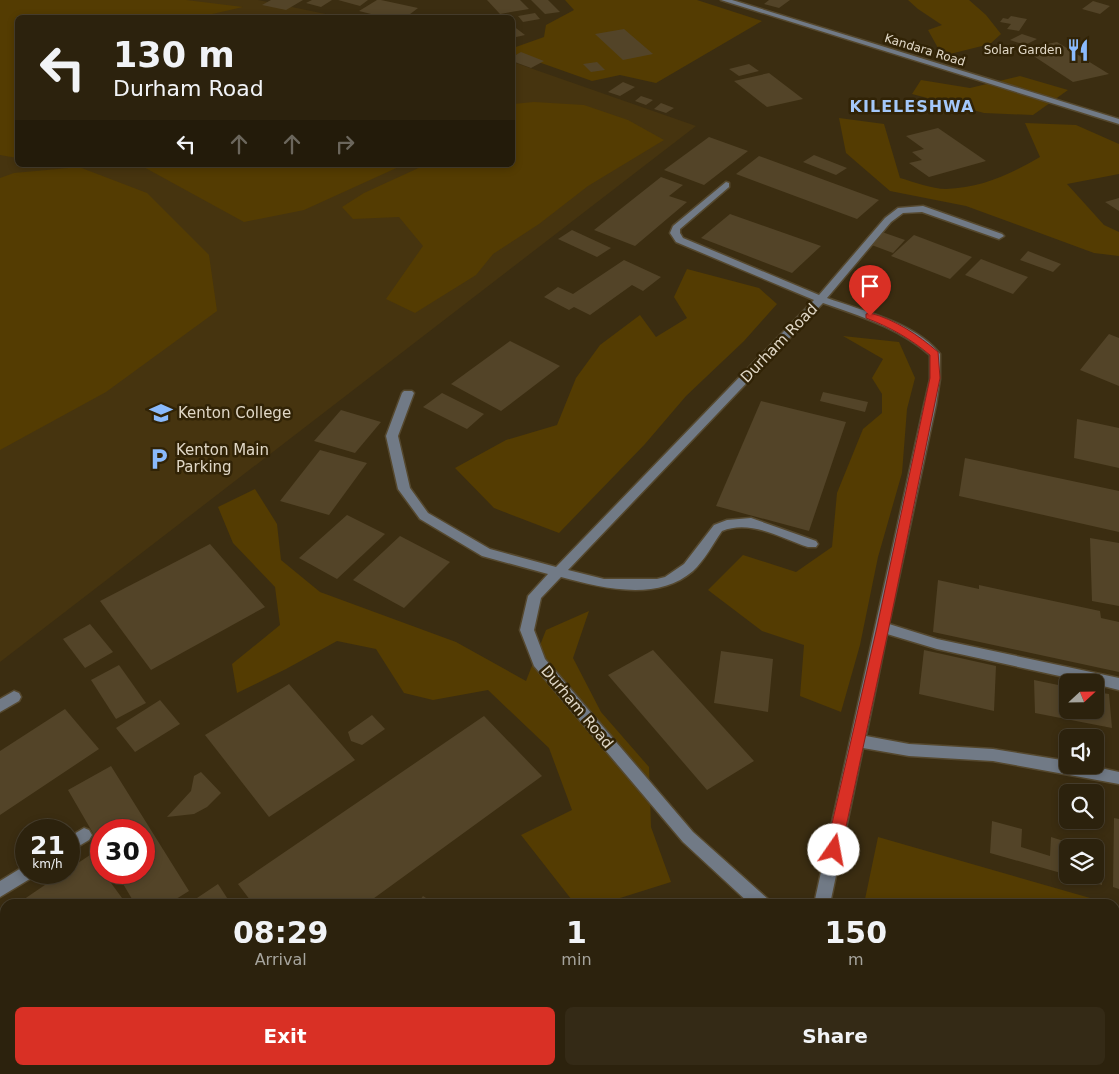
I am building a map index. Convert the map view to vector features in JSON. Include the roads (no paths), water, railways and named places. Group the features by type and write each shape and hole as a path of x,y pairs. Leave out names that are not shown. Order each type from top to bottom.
{"street":[{"name":"Kandara Road","path":"725,0 1119,122"},
{"path":"726,185 676,228 675,233 679,240 821,299 888,220 902,210 930,210 999,236"},
{"name":"Durham Road","path":"756,899 688,838 591,726 539,662 527,630 536,596 821,299 886,322 916,338 935,354 935,378 823,899"},
{"path":"408,393 392,436 404,489 424,516 486,553 604,584 657,584 669,581 689,567 718,528 736,522 751,522 765,526 812,544"},
{"path":"883,627 937,644 1119,684"},
{"path":"0,706 14,697"},
{"path":"857,741 909,750 993,755 1056,764 1119,778"},
{"path":"80,838 84,835"},
{"path":"0,890 15,880"}],"place":[{"name":"Solar Garden","path":"1078,50"},
{"name":"Kenton College","path":"161,413"},
{"name":"Kenton Main Parking","path":"159,459"}],"district":[{"name":"KILELESHWA","path":"912,106"}]}
